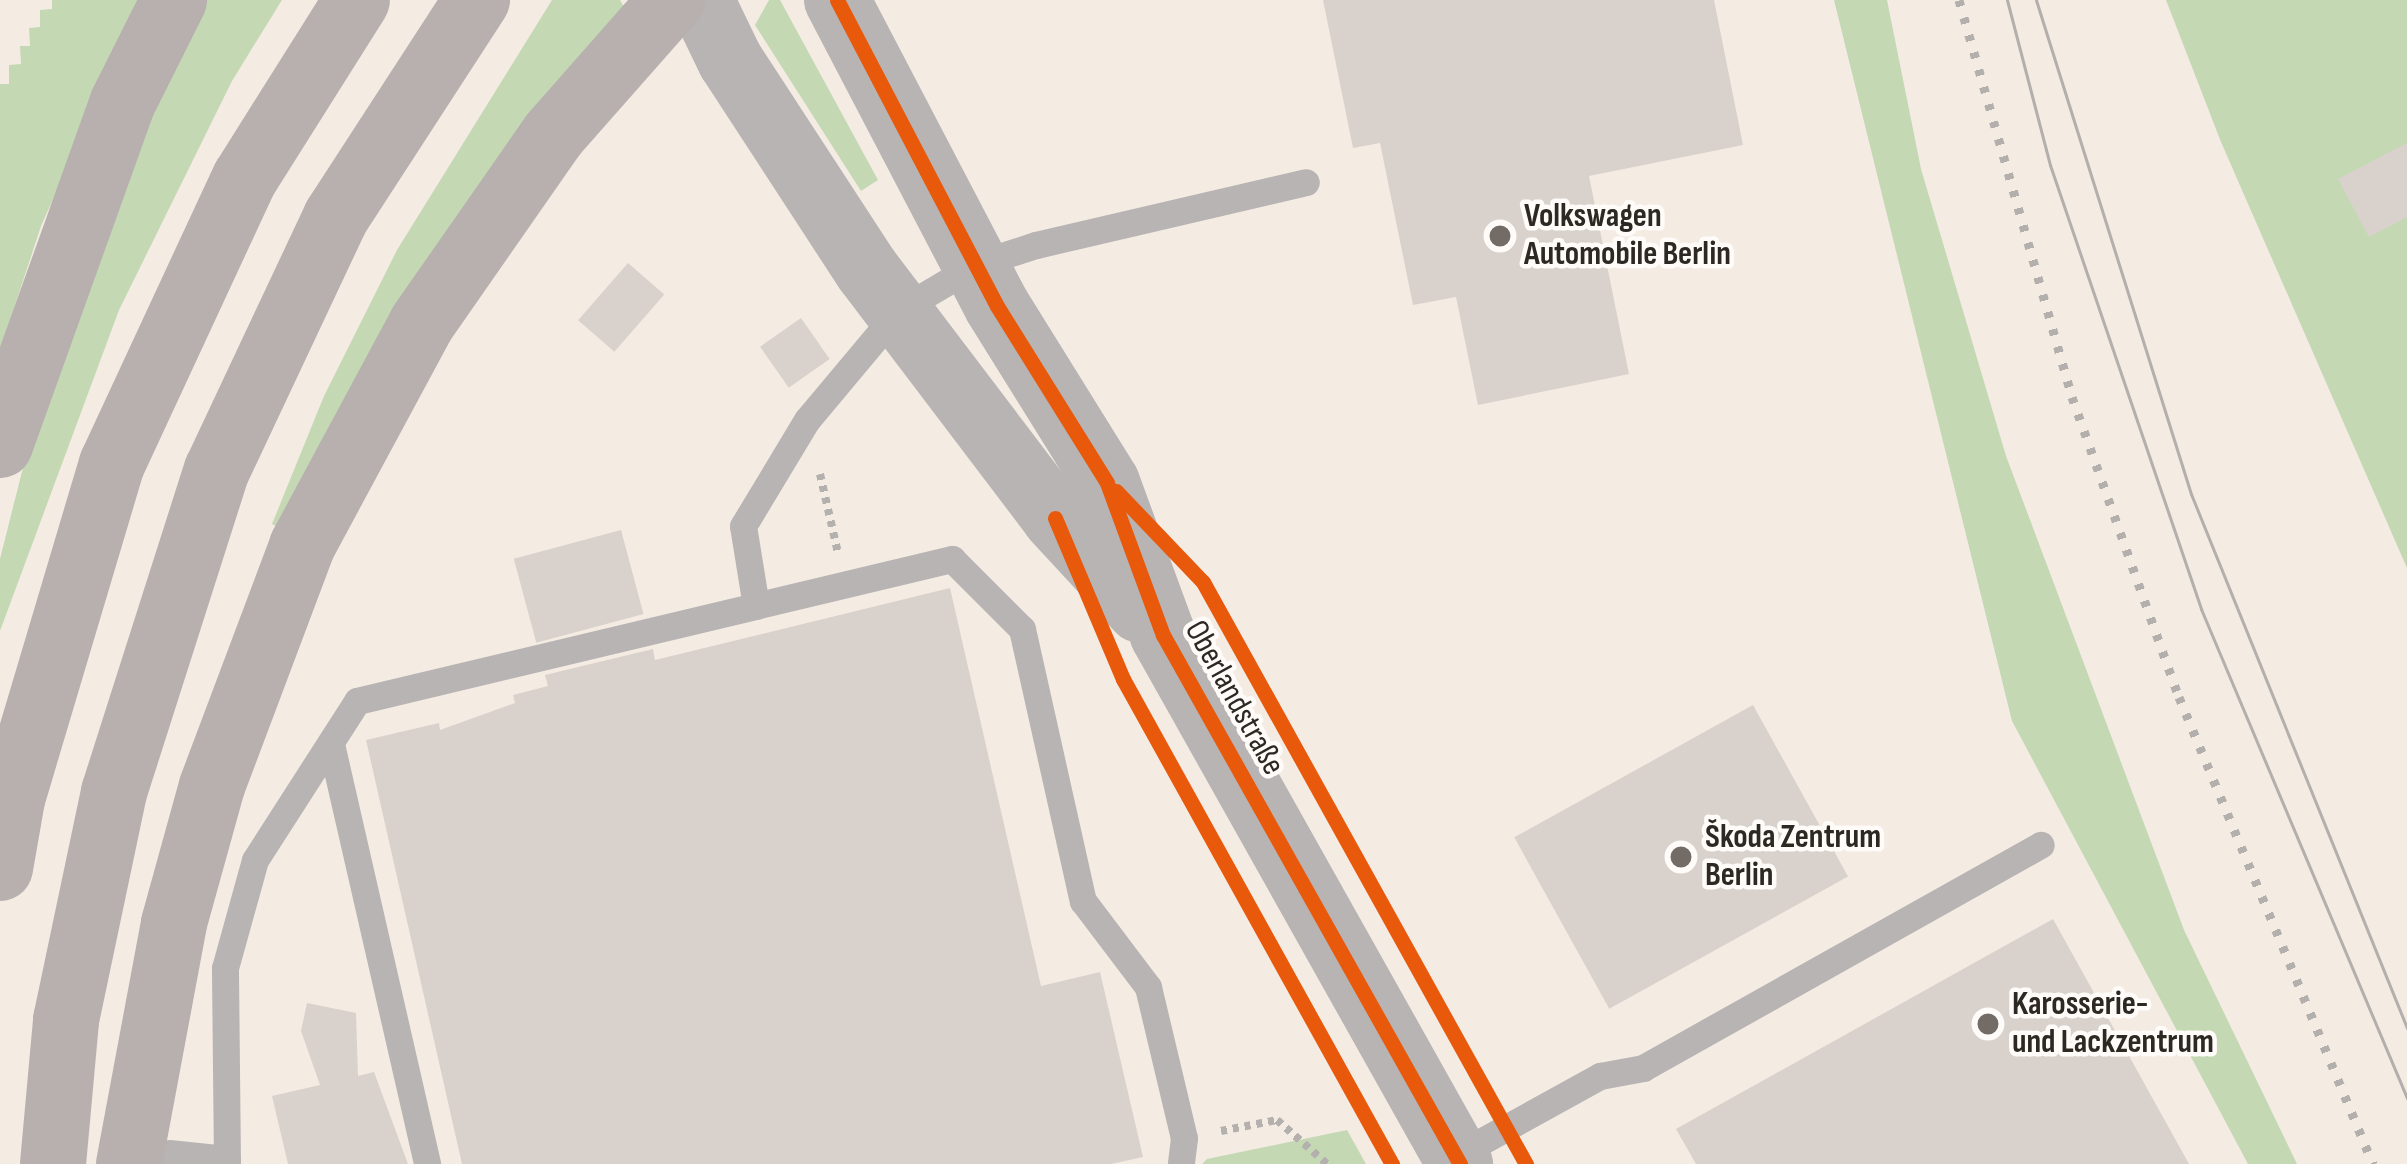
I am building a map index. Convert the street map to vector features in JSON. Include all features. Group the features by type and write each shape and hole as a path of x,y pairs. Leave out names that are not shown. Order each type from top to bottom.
{"highway":[{"path":"0,445 122,102 174,0"},
{"path":"0,868 12,799 112,464 245,178 357,0"},
{"path":"53,1164 66,1020 113,792 217,470 336,218 477,0"},
{"path":"149,1158 174,923 212,786 302,546 422,322 553,135 672,0"}],"street":[{"name":"Oberlandstraße","path":"701,0 779,139 898,311 1055,518 1162,635"},
{"name":"Oberlandstraße","path":"837,0 977,264 1107,483 1162,635 1458,1160"}],"lane":[{"path":"756,606 743,526 808,420 898,311 977,264 1306,182"},
{"path":"149,1158 227,1161 225,968 255,860 357,701 952,559 1022,629 1083,901 1148,987 1182,1151"},
{"path":"331,744 427,1164"},
{"path":"1458,1160 1600,1076 1643,1068 2041,845"}],"path":[{"path":"808,420 846,584"},
{"path":"1182,1151 1277,1120 1327,1164"}],"green space":[{"path":"52,0 142,0 41,226 0,351 0,84 9,84 9,65 21,64 20,46 30,46 29,28 40,27 40,10 52,9"},
{"path":"202,0 282,0 232,81 119,310 0,631 0,559 34,424 96,237"},
{"path":"552,0 620,0 627,12 283,530 272,524 324,396 397,250"},
{"path":"769,0 780,0 878,180 861,191 755,25"},
{"path":"1834,0 1887,0 1921,169 2006,456 2184,930 2297,1164 2248,1164 2012,721"},
{"path":"2166,0 2407,0 2407,568 2221,142"},
{"path":"1347,1130 1366,1164 1202,1164 1207,1159"}],"building":[{"name":"Volkswagen Automobile Berlin","path":"1323,0 1714,0 1743,145 1589,176 1629,374 1478,405 1456,297 1413,305 1380,143 1353,148"},
{"path":"2407,143 2407,217 2369,237 2338,179"},
{"path":"628,263 664,294 614,352 578,320"},
{"path":"801,318 830,359 789,388 760,347"},
{"path":"621,530 644,614 536,643 514,559"},
{"path":"950,588 1041,986 1100,972 1143,1157 1111,1164 462,1164 366,740 439,723 440,730 515,703 513,695 548,686 545,675 653,649 655,660"},
{"name":"Škoda Zentrum Berlin","path":"1753,705 1848,876 1609,1009 1514,837"},
{"name":"Karosserie- und Lackzentrum","path":"2053,919 2189,1164 1696,1164 1676,1129"},
{"path":"307,1003 356,1013 358,1076 374,1072 408,1164 288,1164 272,1096 320,1085 301,1031"}],"tram line":[{"path":"2007,0 2050,165 2201,609 2407,1098"},
{"path":"2036,0 2191,494 2407,1028"}],"railway":[{"path":"1959,0 2072,397 2179,697 2373,1164"}],"cycle path":[{"path":"837,0 997,306 1107,483 1163,635 1460,1164"},
{"path":"1116,491 1203,582 1526,1164"},
{"path":"1055,518 1123,679 1392,1164"}],"place":[{"name":"Volkswagen Automobile Berlin","path":"1500,236"},
{"name":"Škoda Zentrum Berlin","path":"1681,857"},
{"name":"Karosserie- und Lackzentrum","path":"1988,1024"}]}
